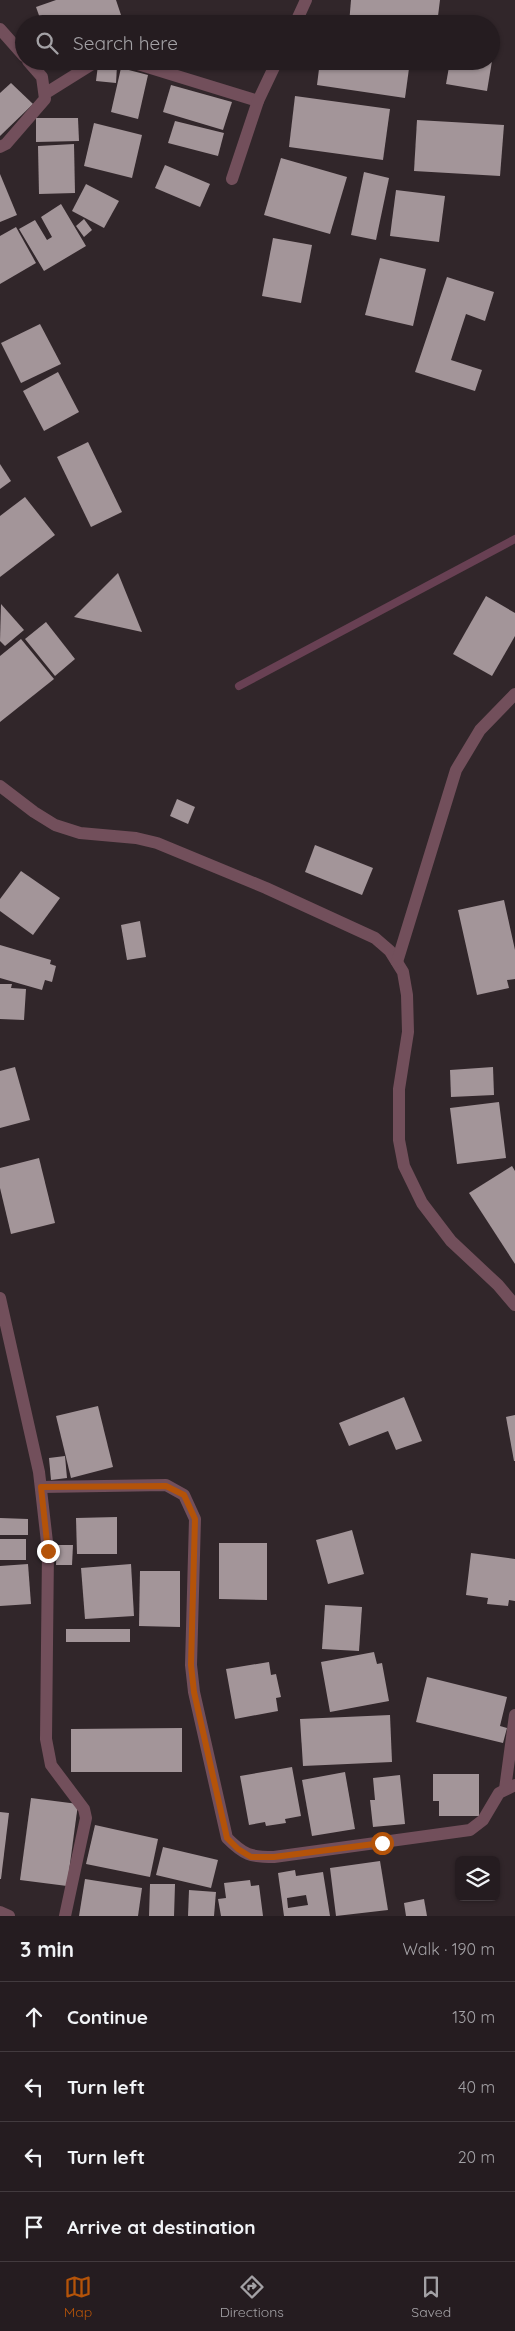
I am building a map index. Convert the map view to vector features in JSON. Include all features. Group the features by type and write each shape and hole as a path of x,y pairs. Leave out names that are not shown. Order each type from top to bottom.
{"street":[{"path":"299,15 306,0"},
{"path":"0,29 15,46"},
{"path":"0,147 6,144 45,98 46,93 42,77 36,70"},
{"path":"46,93 83,70"},
{"path":"157,70 258,102"},
{"path":"232,179 258,102 273,70"},
{"path":"397,962 456,770 480,730 515,694"},
{"path":"0,786 34,812 55,825 80,833 136,838 157,843 266,888 376,938 390,951 403,972 407,995 408,1023 399,1089 399,1140 404,1166 422,1203 451,1241 512,1298"},
{"path":"0,1298 41,1487 48,1551 46,1739 52,1765 84,1809 86,1818 65,1916"},
{"path":"41,1487 166,1486 184,1495 195,1519 191,1665 194,1692 227,1838 238,1849 251,1857 274,1857 470,1830 483,1820 499,1793 510,1787 515,1716"},
{"path":"0,1912 9,1916"}],"building":[{"path":"56,0 116,0 121,15 39,15 36,7"},
{"path":"351,0 440,0 438,15 350,15"},
{"path":"97,70 117,70 116,83 96,81"},
{"path":"121,70 148,75 138,119 111,112"},
{"path":"319,70 409,70 405,98 317,85"},
{"path":"448,70 490,70 487,91 446,84"},
{"path":"11,83 33,104 0,136 0,93"},
{"path":"171,85 232,102 223,130 163,112"},
{"path":"295,96 390,109 383,160 289,147"},
{"path":"36,118 78,118 79,141 36,142"},
{"path":"417,120 504,125 500,176 414,171"},
{"path":"175,121 224,133 218,156 168,143"},
{"path":"94,123 142,135 132,178 84,166"},
{"path":"74,144 75,193 39,194 38,146"},
{"path":"281,158 347,177 330,234 264,215"},
{"path":"165,165 210,184 200,207 155,188"},
{"path":"364,172 389,178 376,240 351,235"},
{"path":"0,174 17,215 0,222"},
{"path":"86,184 119,201 104,228 72,211"},
{"path":"396,190 445,196 439,242 390,236"},
{"path":"61,204 86,246 44,271 19,229 35,220 47,240 52,237 41,217"},
{"path":"84,219 92,230 84,237 76,226"},
{"path":"16,227 36,263 0,284 0,236"},
{"path":"273,238 312,245 301,303 262,296"},
{"path":"380,258 426,269 413,326 365,315"},
{"path":"447,277 494,292 485,321 466,314 451,360 482,370 475,391 415,372"},
{"path":"40,324 61,364 21,383 1,343"},
{"path":"58,372 79,412 44,431 23,391"},
{"path":"88,442 122,512 91,527 57,457"},
{"path":"0,464 11,481 0,489"},
{"path":"25,497 55,535 0,577 0,516"},
{"path":"118,573 142,632 74,617"},
{"path":"486,596 515,613 515,636 492,676 453,654"},
{"path":"1,604 24,630 5,646 0,641"},
{"path":"46,622 75,659 55,676 25,639"},
{"path":"21,639 54,679 0,722 0,656"},
{"path":"177,799 195,807 188,824 170,816"},
{"path":"315,845 373,868 362,895 305,872"},
{"path":"21,871 60,898 33,935 0,911 0,899"},
{"path":"504,900 515,950 515,979 507,980 509,988 477,995 458,910"},
{"path":"140,921 146,957 127,960 121,925"},
{"path":"0,945 51,960 50,964 56,966 52,982 45,980 42,990 0,978"},
{"path":"0,984 12,984 11,988 26,989 24,1020 0,1019"},
{"path":"15,1067 30,1120 0,1128 0,1071"},
{"path":"493,1067 494,1095 451,1097 450,1070"},
{"path":"499,1102 506,1158 457,1164 450,1108"},
{"path":"39,1158 55,1223 11,1234 0,1188 0,1168"},
{"path":"512,1166 515,1171 515,1264 469,1193"},
{"path":"404,1397 422,1441 396,1450 388,1431 349,1446 339,1423"},
{"path":"98,1406 113,1467 71,1478 56,1416"},
{"path":"515,1415 515,1461 514,1461 506,1417"},
{"path":"65,1456 67,1478 51,1480 49,1458"},
{"path":"117,1517 117,1554 77,1554 76,1518"},
{"path":"0,1518 28,1519 28,1535 0,1535"},
{"path":"352,1530 364,1574 328,1584 316,1540"},
{"path":"0,1539 26,1539 26,1560 0,1560"},
{"path":"219,1543 267,1543 267,1600 219,1599"},
{"path":"57,1545 73,1545 72,1565 56,1565"},
{"path":"471,1553 515,1559 515,1601 509,1600 508,1606 487,1604 488,1598 466,1595"},
{"path":"28,1564 31,1604 0,1606 0,1566"},
{"path":"131,1564 134,1616 85,1619 81,1568"},
{"path":"140,1571 180,1571 180,1627 139,1626"},
{"path":"325,1605 362,1607 359,1651 322,1649"},
{"path":"66,1629 130,1629 130,1642 66,1642"},
{"path":"374,1652 377,1664 382,1663 389,1701 330,1712 321,1662"},
{"path":"269,1662 271,1675 276,1674 281,1697 276,1698 278,1711 235,1719 226,1669"},
{"path":"427,1677 507,1697 500,1726 507,1728 503,1743 416,1722"},
{"path":"390,1715 392,1762 303,1766 300,1719"},
{"path":"182,1728 182,1772 71,1772 71,1729"},
{"path":"292,1767 301,1816 285,1819 286,1823 266,1826 265,1822 249,1825 240,1776"},
{"path":"345,1772 355,1829 312,1836 302,1780"},
{"path":"433,1774 479,1774 479,1816 439,1816 439,1801 433,1801"},
{"path":"400,1775 405,1824 373,1827 370,1800 375,1800 373,1778"},
{"path":"31,1798 78,1804 67,1886 20,1880"},
{"path":"0,1812 9,1813 1,1879 0,1879"},
{"path":"95,1825 158,1839 150,1877 86,1864"},
{"path":"163,1847 218,1860 211,1888 156,1875"},
{"path":"380,1861 388,1910 336,1916 330,1868"},
{"path":"295,1870 296,1876 323,1872 330,1916 284,1916 278,1873","holes":["306,1895 308,1905 288,1908 287,1898"]},
{"path":"85,1879 142,1888 138,1916 79,1916"},
{"path":"250,1880 251,1886 259,1885 263,1916 221,1916 218,1899 226,1898 224,1883"},
{"path":"150,1884 175,1884 174,1916 149,1916"},
{"path":"189,1890 216,1892 214,1916 188,1916"},
{"path":"424,1899 427,1916 406,1916 404,1903"}],"waterway":[{"path":"239,686 515,539"}],"route":[{"path":"48,1551 41,1487 166,1486 184,1495 195,1519 191,1665 194,1692 227,1838 238,1849 251,1857 274,1857 382,1843"}]}
